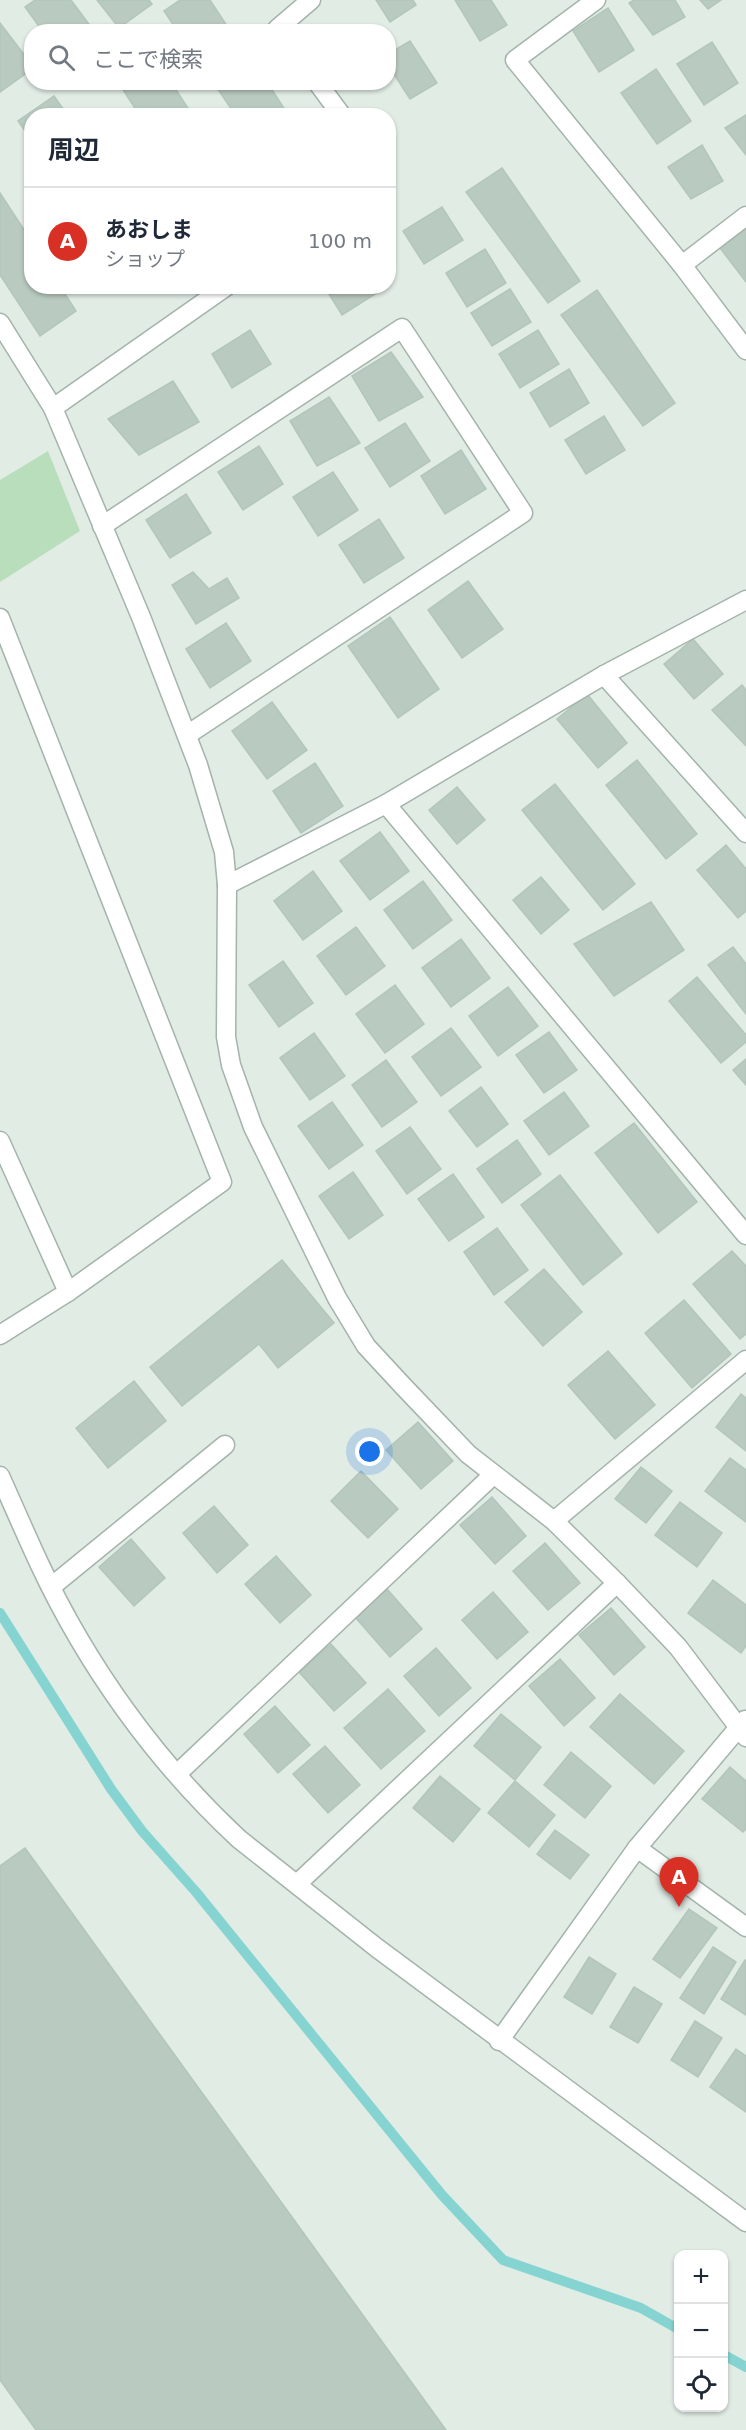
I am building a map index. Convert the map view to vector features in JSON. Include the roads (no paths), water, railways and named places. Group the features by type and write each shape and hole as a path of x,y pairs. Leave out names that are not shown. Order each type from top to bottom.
{"street":[{"path":"284,24 311,0"},
{"path":"596,0 515,60 682,265 746,350"},
{"path":"323,90 336,108"},
{"path":"682,265 746,216"},
{"path":"53,408 217,294"},
{"path":"0,323 53,408 141,617 211,804 224,852 227,885 226,1037 231,1065 253,1127 337,1299 366,1346 437,1423 493,1475 554,1521 617,1583 678,1647 743,1728 637,1848 499,2041"},
{"path":"102,525 402,328 523,513 187,735"},
{"path":"227,885 386,804 604,675 746,600"},
{"path":"0,618 222,1182 68,1292 0,1335"},
{"path":"604,675 746,833"},
{"path":"386,804 746,1235"},
{"path":"0,1141 68,1292"},
{"path":"554,1521 746,1360"},
{"path":"51,1587 225,1445"},
{"path":"178,1773 493,1475"},
{"path":"0,1476 51,1587 109,1687 145,1735 219,1820 376,1948 746,2222"},
{"path":"297,1884 617,1583"},
{"path":"637,1848 746,1927"}],"waterway":[{"path":"0,1613 111,1789 142,1831 196,1892 442,2195 503,2260 641,2308 674,2327"},
{"path":"728,2357 746,2367"}],"place":[{"name":"あおしま","path":"679,1907"}]}
